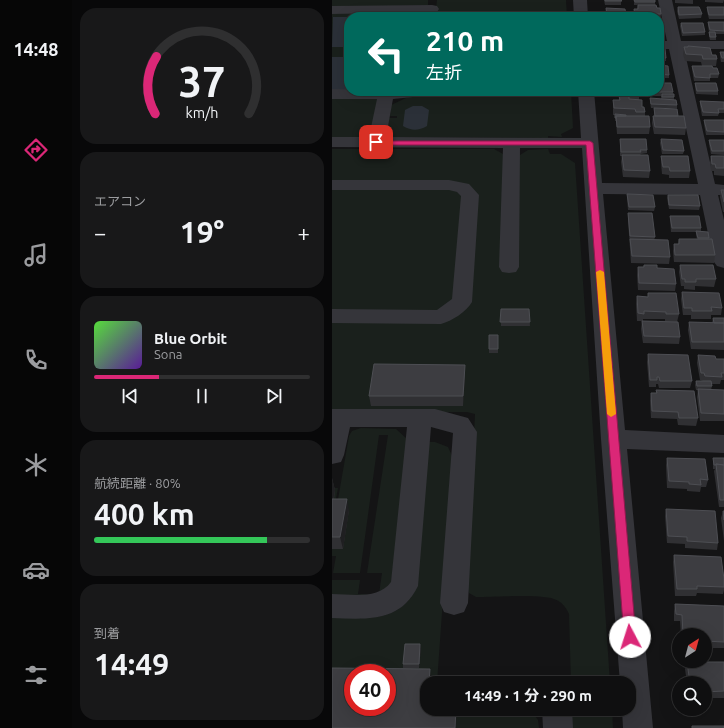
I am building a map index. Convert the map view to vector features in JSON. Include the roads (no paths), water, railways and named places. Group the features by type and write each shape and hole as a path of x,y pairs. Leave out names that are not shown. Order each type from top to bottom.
{"street":[{"path":"580,0 581,12"},
{"path":"665,0 666,45 716,190 724,262"},
{"path":"332,10 432,9"},
{"path":"666,45 724,45"},
{"path":"332,94 344,95"},
{"path":"353,96 385,99 398,96"},
{"path":"586,96 613,439 638,728"},
{"path":"376,142 385,99"},
{"path":"332,142 590,143"},
{"path":"509,267 512,143"},
{"path":"332,185 449,185 462,188 470,195 462,302 459,305 441,317 332,316"},
{"path":"593,188 716,190"},
{"path":"332,456 336,418 420,418 450,420 460,424 465,432 454,603"},
{"path":"332,606 378,606 386,604 394,600 404,586 420,418"},
{"path":"613,439 724,444"},
{"path":"558,716 558,728"}]}
